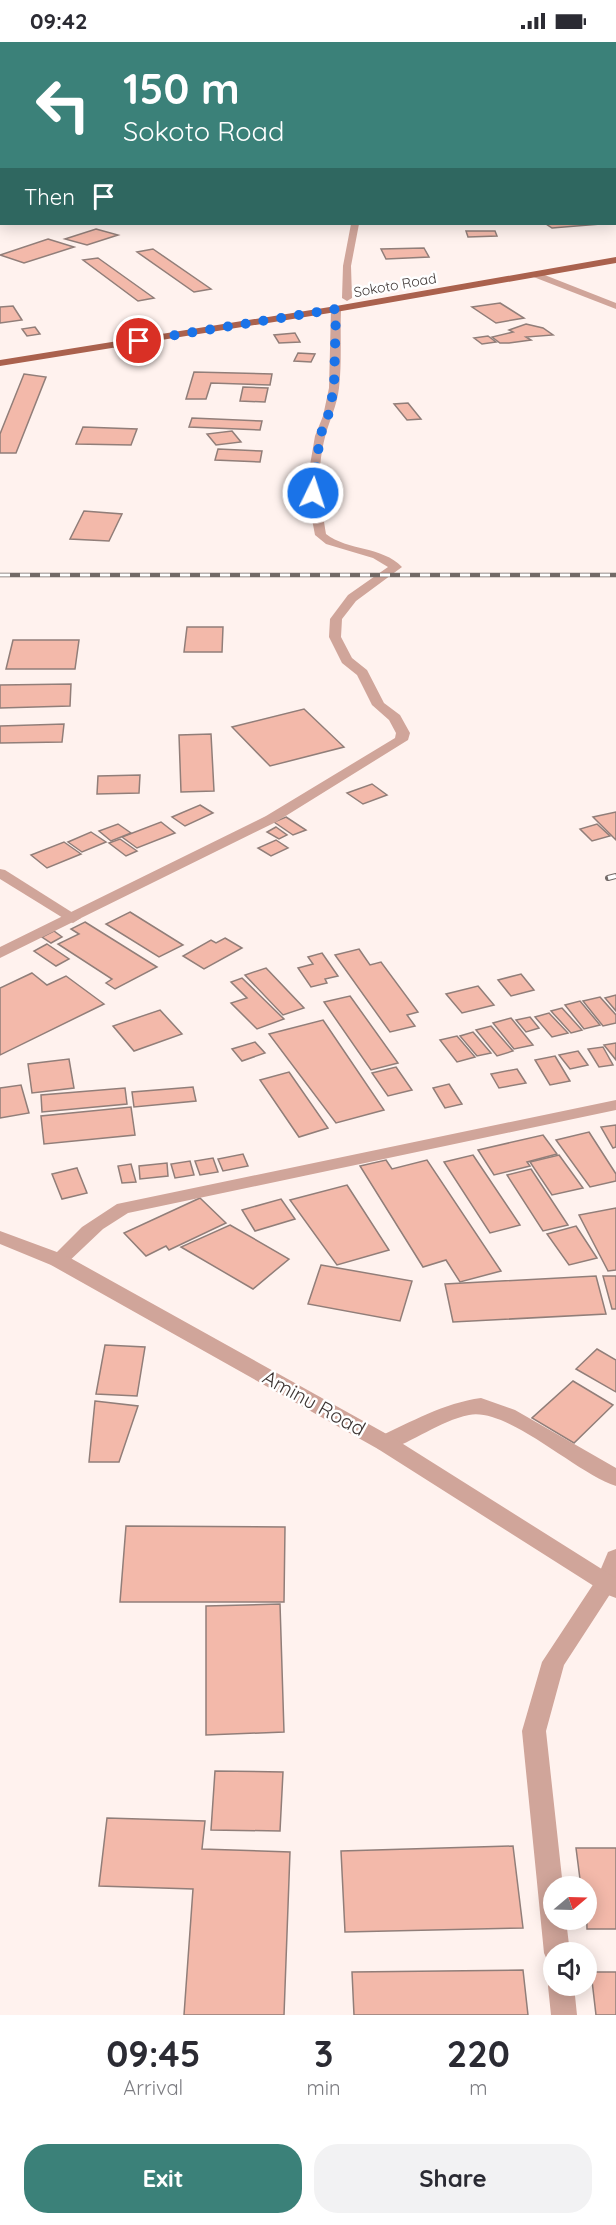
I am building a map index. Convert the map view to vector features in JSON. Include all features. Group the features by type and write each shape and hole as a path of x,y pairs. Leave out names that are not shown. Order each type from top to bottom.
{"main road":[{"name":"Sokoto Road","path":"0,354 346,298 616,251"},
{"name":"Sokoto Road","path":"0,363 336,309 616,260"}],"street":[{"path":"346,298 347,266 355,225"},
{"path":"534,274 616,306"},
{"path":"0,953 271,819 401,740 403,733 395,718 379,705 362,673 347,660 335,637 336,619 352,598 396,567 377,556 330,542 321,535 313,493 320,436 328,416 334,388 336,309"},
{"path":"0,873 73,918"},
{"path":"58,1260 84,1232 123,1208 616,1106"},
{"name":"Aminu Road","path":"0,1237 58,1260 385,1443 611,1586"},
{"path":"385,1443 462,1409 482,1406 505,1414 616,1478"},
{"path":"556,1942 534,1731 553,1662 611,1586 616,1558"},
{"path":"562,1996 564,2015"}],"building":[{"path":"548,225 589,225 552,228"},
{"path":"96,229 118,235 87,245 65,239"},
{"path":"466,231 495,231 497,236 468,237"},
{"path":"48,239 74,247 24,263 0,255"},
{"path":"424,248 429,257 386,259 381,249"},
{"path":"153,249 211,289 194,292 137,252"},
{"path":"98,258 154,298 138,301 83,260"},
{"path":"500,303 524,318 496,323 472,307"},
{"path":"13,306 22,320 0,323 0,307"},
{"path":"526,324 543,328 553,335 526,337 531,340 509,343 500,343 492,337 513,332 509,330"},
{"path":"35,327 40,334 27,336 22,329"},
{"path":"295,333 300,342 279,343 274,335"},
{"path":"488,336 496,342 482,344 474,338"},
{"path":"298,353 315,354 311,362 294,361"},
{"path":"194,372 272,374 270,385 211,383 206,399 186,399"},
{"path":"24,374 46,377 16,453 0,453 0,434"},
{"path":"243,387 268,388 265,402 240,401"},
{"path":"408,403 421,419 407,420 394,404"},
{"path":"192,418 262,421 260,430 189,427"},
{"path":"83,427 137,429 131,445 76,444"},
{"path":"232,431 241,442 216,445 207,434"},
{"path":"218,449 262,451 260,462 215,460"},
{"path":"84,511 122,514 109,541 70,539"},
{"path":"187,627 223,627 222,652 184,652"},
{"path":"13,640 79,640 75,669 6,669"},
{"path":"71,684 70,706 0,708 0,685"},
{"path":"304,709 344,747 270,766 232,727"},
{"path":"64,724 62,742 0,743 0,726"},
{"path":"211,734 214,791 181,792 179,735"},
{"path":"140,775 139,793 97,794 98,776"},
{"path":"372,784 387,795 363,804 347,793"},
{"path":"200,805 213,813 185,826 172,817"},
{"path":"616,812 616,840 593,817"},
{"path":"286,817 306,830 293,835 274,822"},
{"path":"161,822 175,833 137,848 122,837"},
{"path":"118,824 131,833 111,841 99,831"},
{"path":"597,824 610,836 592,841 580,829"},
{"path":"276,827 287,835 279,839 267,832"},
{"path":"91,832 106,842 82,852 68,842"},
{"path":"120,839 137,851 126,856 109,843"},
{"path":"276,840 288,848 271,856 258,848"},
{"path":"64,842 81,854 47,868 31,855"},
{"path":"130,912 183,945 159,957 106,924"},
{"path":"85,922 157,967 115,989 106,983 112,979 58,944 79,934 71,929"},
{"path":"54,931 62,937 51,943 42,937"},
{"path":"225,938 242,948 204,969 183,956 211,940 216,943"},
{"path":"47,944 69,959 56,966 34,951"},
{"path":"359,949 370,965 381,962 418,1012 407,1015 415,1026 390,1032 335,955"},
{"path":"322,953 338,976 325,979 327,983 311,987 298,968 313,964 308,957"},
{"path":"266,968 304,1008 283,1015 245,975"},
{"path":"32,973 47,985 66,976 104,1004 0,1055 0,988"},
{"path":"521,974 534,990 511,996 498,980"},
{"path":"242,978 284,1019 257,1029 231,1003 247,998 231,982"},
{"path":"478,986 494,1005 462,1013 446,994"},
{"path":"616,995 616,1011 605,998"},
{"path":"350,996 398,1063 371,1070 324,1002"},
{"path":"600,997 616,1015 616,1023 603,1026 583,1001"},
{"path":"580,1001 600,1025 584,1029 565,1005"},
{"path":"562,1008 582,1030 571,1033 551,1011"},
{"path":"160,1010 182,1034 134,1051 113,1026"},
{"path":"549,1013 568,1033 552,1037 535,1017"},
{"path":"530,1017 539,1028 526,1032 516,1020"},
{"path":"511,1018 533,1045 514,1049 493,1023"},
{"path":"323,1020 384,1110 336,1123 269,1034"},
{"path":"491,1026 513,1051 497,1056 476,1030"},
{"path":"473,1032 491,1053 477,1056 460,1036"},
{"path":"457,1036 475,1057 457,1062 440,1040"},
{"path":"255,1042 265,1053 242,1061 232,1049"},
{"path":"616,1043 616,1060 604,1045"},
{"path":"603,1047 613,1065 599,1067 588,1049"},
{"path":"578,1051 588,1065 570,1069 559,1055"},
{"path":"555,1056 570,1081 550,1085 535,1060"},
{"path":"69,1059 74,1088 32,1093 28,1064"},
{"path":"396,1067 412,1090 388,1096 372,1073"},
{"path":"517,1069 526,1083 499,1088 491,1074"},
{"path":"289,1072 328,1128 299,1137 260,1080"},
{"path":"449,1084 462,1104 445,1108 433,1088"},
{"path":"21,1085 29,1113 0,1118 0,1088"},
{"path":"193,1087 196,1101 134,1107 132,1092"},
{"path":"125,1088 127,1104 42,1112 41,1095"},
{"path":"131,1107 135,1135 44,1144 41,1116"},
{"path":"616,1125 616,1147 613,1148 601,1127"},
{"path":"589,1132 616,1174 616,1181 590,1187 556,1140"},
{"path":"543,1135 557,1154 527,1162 530,1166 494,1175 478,1150"},
{"path":"243,1154 248,1166 223,1171 218,1159"},
{"path":"473,1155 520,1225 490,1233 444,1162"},
{"path":"559,1155 583,1188 552,1195 530,1162"},
{"path":"213,1158 218,1172 200,1175 195,1161"},
{"path":"386,1160 392,1169 427,1160 501,1271 460,1282 446,1260 423,1267 360,1166"},
{"path":"190,1161 194,1175 175,1178 171,1164"},
{"path":"167,1163 168,1176 140,1179 139,1166"},
{"path":"131,1164 136,1182 122,1183 118,1166"},
{"path":"77,1168 87,1193 62,1199 52,1174"},
{"path":"531,1169 568,1225 543,1231 507,1175"},
{"path":"347,1185 389,1250 337,1265 290,1200"},
{"path":"200,1198 226,1223 169,1250 166,1246 146,1256 124,1233"},
{"path":"281,1199 295,1219 255,1231 242,1210"},
{"path":"616,1208 616,1270 608,1271 579,1215"},
{"path":"230,1225 289,1259 253,1289 181,1247"},
{"path":"576,1226 597,1258 569,1265 547,1234"},
{"path":"321,1265 412,1281 400,1321 308,1304"},
{"path":"596,1276 606,1314 453,1322 445,1284"},
{"path":"603,1276 616,1276 616,1309 612,1309"},
{"path":"105,1345 145,1347 137,1396 96,1394"},
{"path":"597,1349 616,1360 616,1392 576,1369"},
{"path":"573,1381 613,1405 574,1443 532,1418"},
{"path":"95,1401 138,1406 119,1462 89,1462"},
{"path":"126,1526 285,1527 284,1602 120,1602"},
{"path":"280,1604 284,1732 206,1735 206,1606"},
{"path":"215,1771 283,1772 280,1831 211,1830"},
{"path":"107,1818 205,1821 202,1849 290,1852 284,2015 184,2015 193,1889 99,1886"},
{"path":"513,1846 523,1928 345,1932 341,1851"},
{"path":"576,1848 616,1848 616,1929 597,1929 597,1876 580,1876"},
{"path":"523,1970 528,2015 354,2015 352,1972"},
{"path":"597,1972 616,1972 616,2015 596,2015 594,1996 597,1996"}],"railway":[{"path":"0,575 616,575"},
{"path":"608,878 616,876"}],"route":[{"path":"139,341 336,309 334,388 328,416 320,436 313,493"}]}
